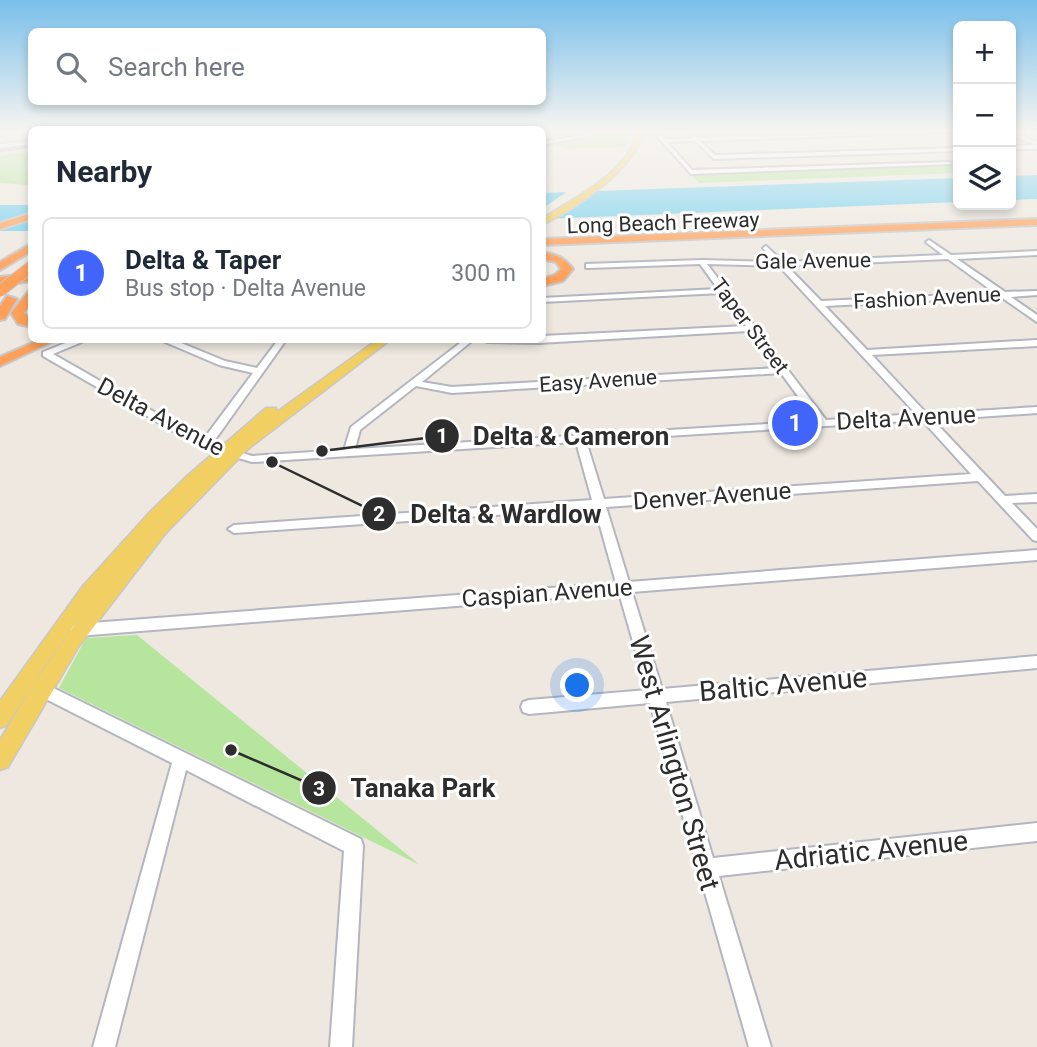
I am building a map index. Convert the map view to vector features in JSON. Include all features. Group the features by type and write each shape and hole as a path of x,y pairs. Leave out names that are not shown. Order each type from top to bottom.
{"highway":[{"path":"0,226 28,217"},
{"name":"Long Beach Freeway","path":"546,249 1037,222"},
{"name":"Long Beach Freeway","path":"546,249 1037,227"},
{"path":"4,249 23,267"},
{"path":"546,251 568,269 559,278 546,282"},
{"path":"0,316 2,286 23,267"},
{"path":"2,286 23,267"},
{"path":"2,286 23,267"},
{"path":"2,286 28,289"},
{"path":"28,294 17,313 23,321 28,322"},
{"path":"0,362 48,347"}],"main road":[{"path":"546,213 597,181"},
{"path":"546,220 598,181"},
{"path":"0,719 56,632 147,520 227,453 286,398 365,343"},
{"path":"0,760 41,689 80,630 163,523 227,453 380,343"}],"street":[{"path":"929,242 1037,319"},
{"path":"766,248 1037,537"},
{"name":"Gale Avenue","path":"589,266 702,262 781,264 1037,253"},
{"name":"Taper Street","path":"702,262 822,423"},
{"path":"546,300 724,292"},
{"name":"Fashion Avenue","path":"818,304 1037,293"},
{"path":"546,339 752,328"},
{"path":"48,347 66,343"},
{"path":"175,343 222,363 258,371"},
{"path":"205,445 280,343"},
{"path":"349,453 355,429 465,343"},
{"path":"864,353 1037,343"},
{"name":"Delta Avenue","path":"48,347 205,445 252,459 1037,410"},
{"name":"Easy Avenue","path":"414,383 452,390 783,370"},
{"name":"West Arlington Street","path":"580,438 760,1047"},
{"name":"Denver Avenue","path":"234,528 981,477"},
{"path":"1002,500 1037,498"},
{"name":"Caspian Avenue","path":"56,632 1037,555"},
{"name":"Baltic Avenue","path":"529,707 1037,662"},
{"path":"41,689 354,846 341,1047"},
{"path":"104,1047 181,759"},
{"name":"Adriatic Avenue","path":"705,868 1037,832"}],"green space":[{"path":"0,181 28,181 28,185 0,183"},
{"path":"697,181 754,181 699,183"},
{"path":"137,635 420,865 59,688 86,638"}],"water":[{"path":"879,181 953,181 953,202 546,219 546,193"},
{"path":"1016,181 1037,181 1037,199 1016,200"},
{"path":"0,205 28,205 28,231 0,231"}],"pier":[{"path":"598,188 551,222 546,222 546,206 571,189"}],"place":[{"name":"Delta & Taper","path":"795,423"},
{"name":"Delta & Cameron","path":"322,451"},
{"name":"Delta & Wardlow","path":"272,462"},
{"name":"Tanaka Park","path":"231,750"}]}
